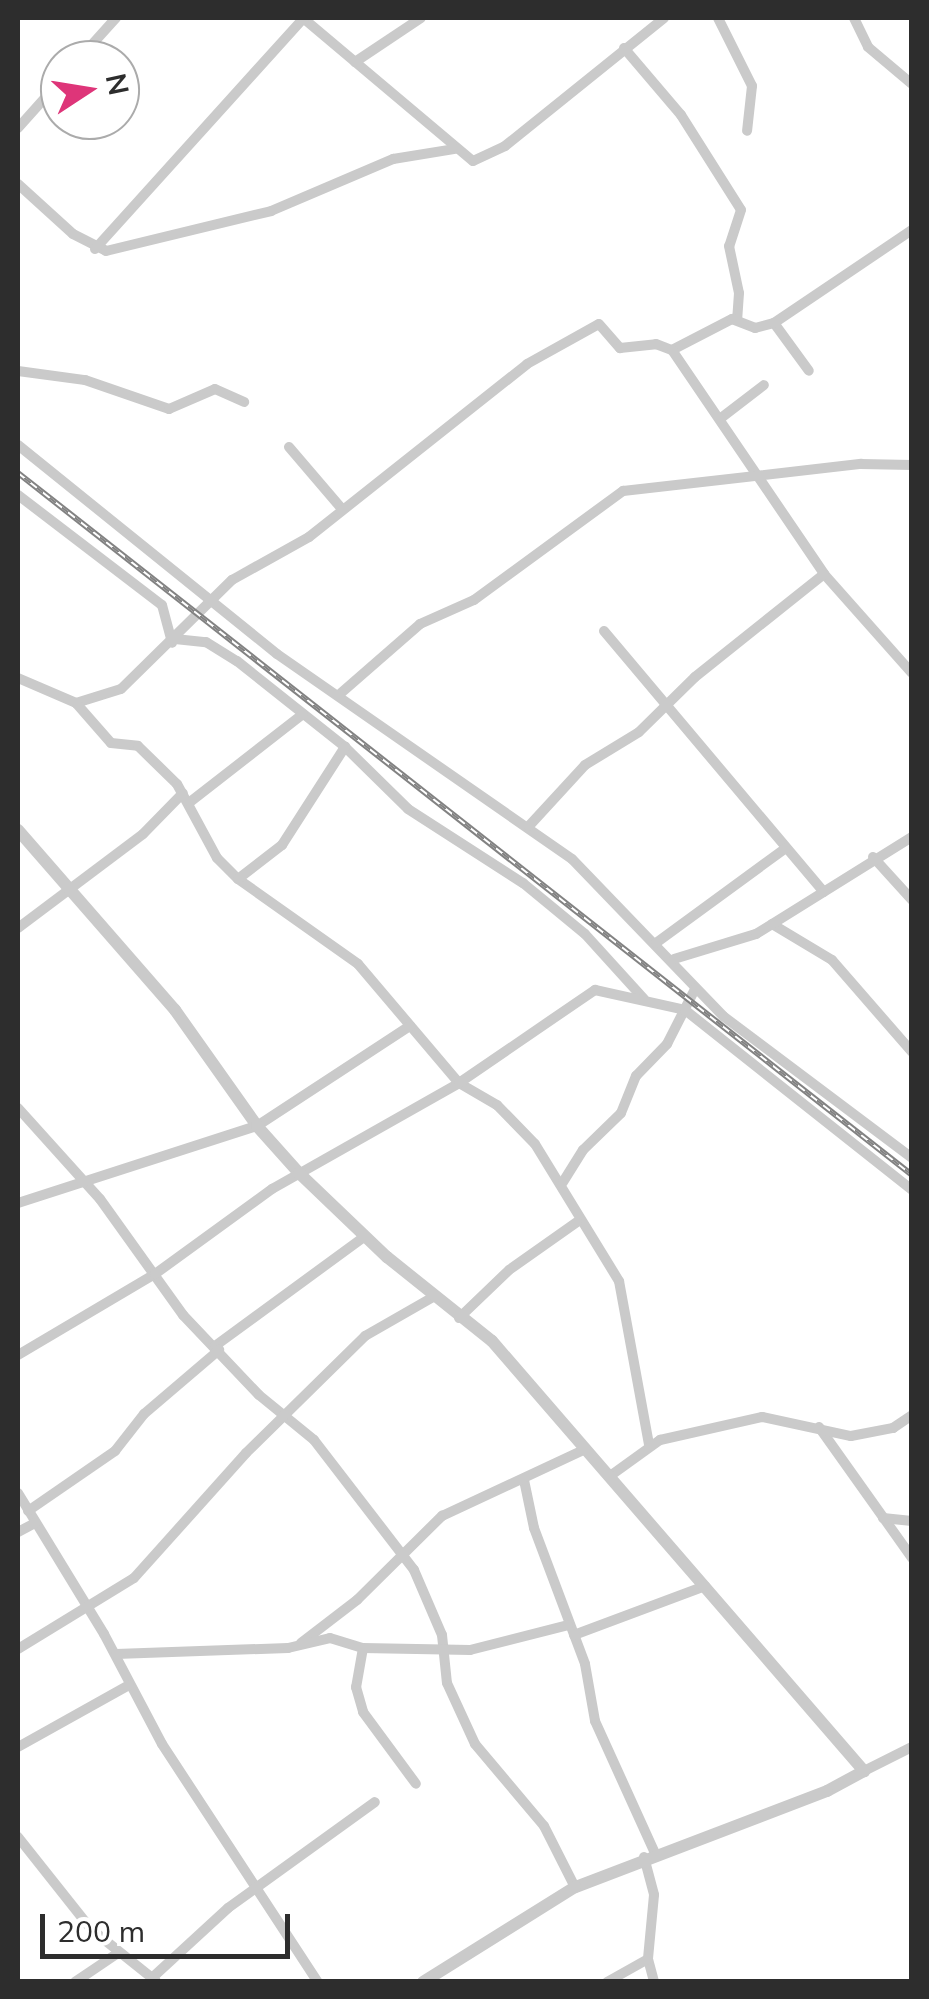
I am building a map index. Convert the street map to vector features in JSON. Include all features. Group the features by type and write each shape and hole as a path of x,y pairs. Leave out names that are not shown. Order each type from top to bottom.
{"street":[{"path":"96,40 116,18"},
{"path":"95,249 303,18 473,161 492,155 664,18"},
{"path":"355,62 420,18"},
{"path":"718,18 752,86 747,131"},
{"path":"854,18 868,47 912,84"},
{"path":"624,48 681,116 741,210 729,246 740,294 737,319"},
{"path":"18,128 40,103"},
{"path":"95,249 270,211 393,159 455,149"},
{"path":"18,184 95,249"},
{"path":"737,319 755,328 774,324 912,230"},
{"path":"672,350 737,319"},
{"path":"76,703 120,689 213,600 342,509 470,404 599,324 620,348 656,344 672,350 760,474 824,574 912,674"},
{"path":"774,324 809,371"},
{"path":"18,371 85,380 170,409 215,389 244,402"},
{"path":"721,418 764,385"},
{"path":"18,445 277,654 341,693 529,826 674,960 694,989 912,1158"},
{"path":"288,447 342,509"},
{"path":"341,693 420,624 474,600 624,490 760,474 912,465"},
{"path":"18,494 162,605 173,641"},
{"path":"529,826 585,765 665,707 824,574"},
{"path":"604,631 824,892"},
{"path":"173,641 216,647 345,748 416,816 523,883 585,934 648,1003"},
{"path":"18,678 76,703 111,743 142,750 186,798 218,858 238,879 358,964 459,1083 497,1105 563,1182 578,1222 619,1281 649,1445"},
{"path":"18,928 186,798 303,714"},
{"path":"238,879 295,828 345,748"},
{"path":"18,830 176,1010 257,1126 299,1173 364,1237 433,1297 492,1341 864,1770"},
{"path":"674,960 772,924 874,857 912,837"},
{"path":"656,943 786,848"},
{"path":"874,857 912,900"},
{"path":"772,924 832,960 912,1052"},
{"path":"563,1182 582,1150 621,1113 636,1076 667,1044 694,989"},
{"path":"18,1355 154,1274 299,1173 459,1083 595,990 686,1010 912,1190"},
{"path":"18,1202 257,1126 410,1026"},
{"path":"18,1108 84,1182 217,1348 282,1415 314,1440 402,1555 446,1650 446,1682 475,1744 544,1826 575,1887"},
{"path":"459,1318 509,1270 578,1222"},
{"path":"28,1511 115,1450 142,1416 217,1348 364,1237"},
{"path":"18,1649 134,1578 177,1536 282,1415 365,1336 433,1297"},
{"path":"610,1476 649,1445 762,1416 858,1436 894,1428 912,1415"},
{"path":"818,1426 912,1558"},
{"path":"297,1646 442,1516 586,1450"},
{"path":"524,1480 571,1630 594,1721 649,1855 655,1912 648,1959 654,1982"},
{"path":"18,1493 116,1654 129,1685 318,1982"},
{"path":"882,1518 912,1521"},
{"path":"18,1532 35,1523"},
{"path":"116,1654 297,1646 330,1638 364,1648 446,1650 571,1630 706,1586"},
{"path":"364,1648 356,1686 363,1712 416,1784"},
{"path":"18,1746 129,1685"},
{"path":"423,1982 575,1887 649,1855 826,1792 912,1748"},
{"path":"18,1837 67,1902 118,1954 155,1979 257,1886 375,1802"},
{"path":"75,1982 118,1954"},
{"path":"607,1982 648,1959"},
{"path":"439,1970 450,1982"}],"railway":[{"path":"18,473 912,1175"}]}
